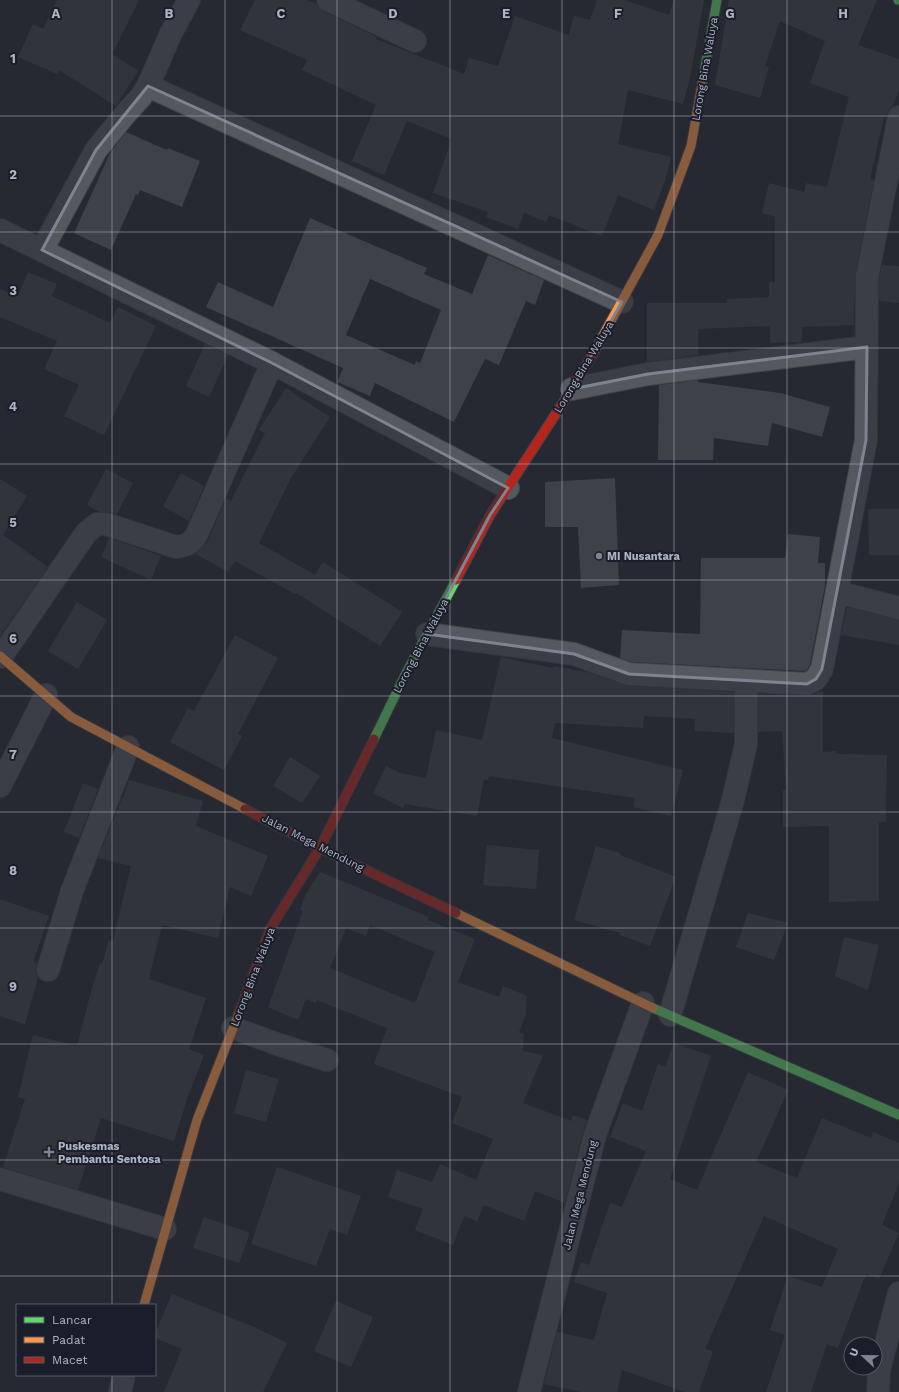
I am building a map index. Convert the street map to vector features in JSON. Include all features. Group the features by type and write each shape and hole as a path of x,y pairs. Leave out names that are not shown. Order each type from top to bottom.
{"street":[{"path":"42,250 96,150 140,98 148,86 171,33 188,0"},
{"path":"328,0 415,42"},
{"name":"Lorong Bina Waluya","path":"144,1304 197,1120 270,930 320,848 406,673 490,515 572,390 604,336 658,234 691,146 717,0"},
{"path":"148,86 622,302"},
{"path":"427,634 574,654 629,674 807,684 816,679 822,669 866,440 867,277 899,117"},
{"path":"0,230 272,363 508,488"},
{"path":"572,390 648,374 867,347"},
{"path":"0,656 86,533 97,524 106,524 176,547 192,542 197,534 272,363"},
{"path":"836,592 899,608"},
{"name":"Jalan Mega Mendung","path":"0,656 71,717 320,848 643,1003 899,1115"},
{"path":"670,1015 733,800 746,744 746,681"},
{"path":"0,786 46,695"},
{"path":"48,970 72,890 128,747"},
{"name":"Jalan Mega Mendung","path":"529,1392 595,1135 643,1003"},
{"path":"233,1028 327,1060"},
{"path":"0,1179 165,1230"},
{"path":"878,1392 877,1386 880,1362 899,1293"},
{"path":"120,1392 124,1376"}],"highlighted area":[{"path":"148,86 622,302 572,389 648,374 867,347 866,440 822,669 816,679 807,684 629,674 574,654 427,634 490,515 508,488 272,363 42,250 96,150"}],"building":[{"path":"57,0 139,0 112,54 138,71 116,106 59,70 57,74 18,57 33,24 43,29"},
{"path":"255,0 307,0 317,4 323,11 377,37 376,39 464,74 469,58 498,66 515,16 569,35 574,16 590,20 597,0 624,0 669,15 674,0 704,0 690,78 683,104 628,90 618,144 671,157 665,181 654,210 618,195 602,236 549,215 546,222 524,213 518,229 486,217 488,212 433,193 452,139 407,121 384,175 352,161 376,105 302,70 307,60 240,30"},
{"path":"729,0 877,0 858,45 899,59 899,90 893,106 889,109 886,118 884,117 870,179 874,180 855,275 854,325 802,327 802,342 770,343 770,326 698,329 698,355 647,362 647,303 727,303 727,299 769,297 769,282 775,282 775,217 762,213 769,183 804,192 806,183 827,187 849,97 810,83 825,41 780,21 765,66 769,67 760,98 715,85"},
{"path":"126,132 167,150 168,148 200,161 182,207 140,190 138,195 136,194 111,250 74,233 110,153"},
{"path":"310,218 427,268 424,274 472,294 488,255 544,280 535,305 526,301 499,365 485,359 454,422 375,383 370,396 337,382 343,368 206,307 218,282 273,307","holes":["370,279 441,310 420,363 416,361 415,365 346,335"]},
{"path":"882,265 899,266 899,303 879,301 879,278"},
{"path":"28,272 57,284 52,296 110,323 118,307 156,326 104,435 64,416 79,385 44,369 57,341 0,317 0,289 18,296"},
{"path":"205,344 228,355 209,397 186,386"},
{"path":"698,380 698,382 780,393 830,407 822,437 772,423 768,446 714,438 713,460 658,460 659,385"},
{"path":"286,388 330,417 291,478 259,543 315,575 323,562 402,612 380,646 296,593 295,594 235,561 228,572 196,554 208,541 226,498 231,501 265,433 259,430"},
{"path":"106,469 133,483 117,514 100,512 87,505"},
{"path":"181,473 204,486 189,521 163,506"},
{"name":"MI Nusantara","path":"615,478 619,585 581,588 578,527 545,527 545,482"},
{"path":"0,479 27,496 3,535 48,567 0,636"},
{"path":"868,509 899,509 899,555 869,555"},
{"path":"788,534 820,537 818,563 825,563 825,586 810,664 807,670 632,662 620,658 622,630 700,634 701,558 785,558"},
{"path":"109,538 161,556 151,580 101,557"},
{"path":"77,602 107,620 78,669 48,651"},
{"path":"847,607 899,620 899,645 841,635"},
{"path":"235,635 278,658 238,734 242,736 224,770 170,742 188,708 194,711"},
{"path":"501,657 553,668 553,666 587,672 628,686 734,692 734,733 694,731 695,719 644,716 643,728 555,723 552,738 683,770 671,816 633,807 635,798 489,776 488,780 484,779 477,816 405,804 403,808 373,793 386,766 400,773 426,778 436,730 482,740"},
{"path":"823,691 823,752 836,751 837,754 887,755 886,822 879,822 879,901 829,902 829,826 783,827 783,790 786,790 782,731 758,732 758,694 806,696 813,695"},
{"path":"290,757 320,776 302,803 273,786"},
{"path":"129,780 203,801 196,826 268,856 251,896 230,887 218,938 162,925 149,979 206,998 189,1049 204,1055 187,1099 174,1141 101,1118 78,1190 3,1167 25,1099 18,1097 33,1035 77,1046 93,984 100,964 102,964 109,940 113,941 131,866 98,858"},
{"path":"83,783 98,789 79,838 64,832"},
{"path":"487,845 539,850 536,889 483,885"},
{"path":"596,846 620,853 620,855 676,877 650,946 620,935 620,933 574,920"},
{"path":"320,872 429,917 428,920 475,939 458,982 499,997 503,986 527,996 526,1014 519,1032 524,1034 523,1051 543,1055 523,1103 571,1121 573,1115 587,1120 565,1203 535,1191 524,1221 484,1205 477,1221 464,1216 453,1245 415,1230 423,1209 388,1197 397,1170 432,1182 440,1164 476,1180 493,1139 452,1123 462,1097 374,1064 387,1028 317,1000 316,1003 306,999 298,1020 268,1007 303,911 300,910 306,894","holes":["370,925 435,952 415,1003 330,968 346,928 366,936"]},
{"path":"0,899 49,916 33,962 37,963 36,972 38,978 25,1024 0,1016"},
{"path":"748,913 788,923 774,960 736,947"},
{"path":"844,937 879,945 868,990 835,976"},
{"path":"674,1043 711,1056 670,1179 697,1190 748,1072 788,1090 756,1162 797,1178 822,1118 871,1138 873,1132 899,1143 899,1183 882,1225 899,1233 879,1279 866,1274 838,1348 827,1344 811,1392 766,1392 785,1335 770,1330 788,1276 822,1287 838,1249 764,1216 705,1349 713,1351 699,1392 685,1392 622,1370 617,1392 581,1392 544,1384 557,1332 594,1340 607,1293 574,1282 581,1262 589,1265 610,1203 622,1207 646,1151 610,1137 623,1103 642,1111 658,1064 665,1067"},
{"path":"246,1070 279,1079 266,1122 234,1113"},
{"path":"277,1167 361,1196 347,1235 330,1229 316,1266 251,1244"},
{"path":"204,1217 250,1233 239,1263 193,1248"},
{"path":"172,1294 254,1327 287,1343 263,1392 164,1392 182,1349 156,1338 156,1332"},
{"path":"336,1301 373,1317 351,1367 314,1351"}],"traffic: fast":[{"path":"702,84 717,0"},
{"path":"374,739 406,673 456,580"},
{"path":"653,1008 899,1115"}],"traffic: slow":[{"path":"593,354 658,235 691,146 702,84"},
{"path":"0,656 71,717 245,809"},
{"path":"456,913 653,1008"},
{"path":"144,1304 197,1120 241,1008"}],"traffic: jam":[{"path":"456,580 490,515 593,354"},
{"path":"241,1008 270,929 320,848 374,739"},
{"path":"245,809 320,848 456,913"}],"place":[{"name":"MI Nusantara","path":"599,556"},
{"name":"Puskesmas Pembantu Sentosa","path":"49,1152"}]}
